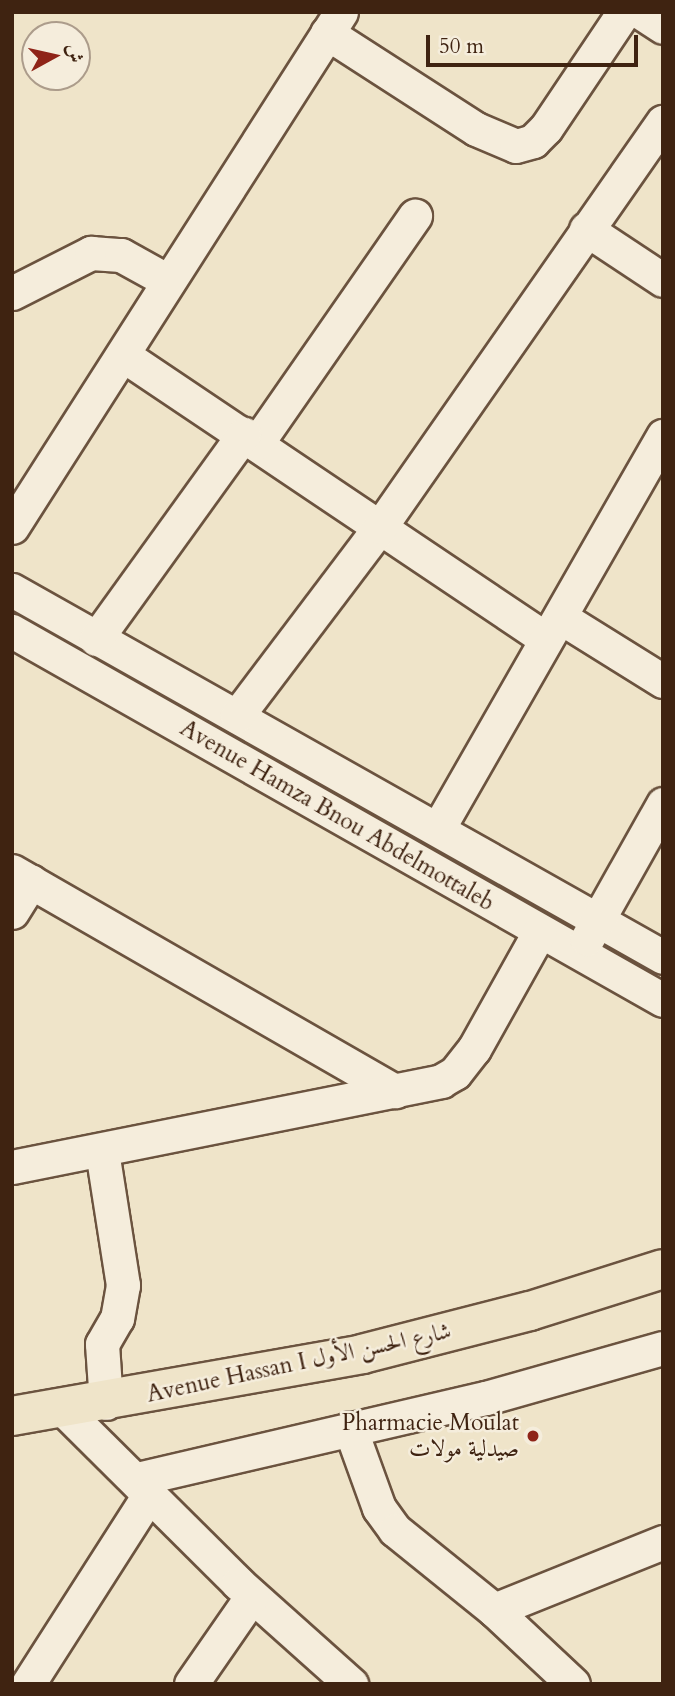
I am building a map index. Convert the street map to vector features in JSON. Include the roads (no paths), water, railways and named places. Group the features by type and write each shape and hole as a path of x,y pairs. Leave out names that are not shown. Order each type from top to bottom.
{"main road":[{"name":"Avenue Hassan I شارع الحسن الأول","path":"12,1416 107,1403 362,1354 530,1311 663,1269"}],"street":[{"path":"12,527 334,23 476,129 516,146 533,141 546,128 624,12"},
{"path":"640,12 663,27"},
{"path":"237,716 380,527 663,122"},
{"path":"96,639 250,439 415,216"},
{"path":"586,229 663,280"},
{"path":"12,293 91,253 121,256 168,281"},
{"path":"123,355 380,527 553,628 663,681"},
{"path":"439,827 663,436"},
{"path":"12,590 439,827 663,957"},
{"name":"Avenue Hamza Bnou Abdelmottaleb","path":"12,631 663,1000"},
{"path":"579,953 663,804"},
{"path":"12,912 22,876 396,1091"},
{"path":"12,1167 102,1151 274,1112 421,1087 455,1073 474,1049 540,931"},
{"path":"102,1151 123,1285 117,1318 102,1344 107,1403"},
{"path":"28,1684 143,1487 350,1428 486,1398 663,1348"},
{"path":"64,1409 252,1596 351,1684"},
{"path":"350,1428 379,1508 395,1530 494,1610 573,1684"},
{"path":"494,1610 663,1542"},
{"path":"191,1684 252,1596"}],"place":[{"name":"Pharmacie Moulat صيدلية مولات","path":"533,1436"}]}
